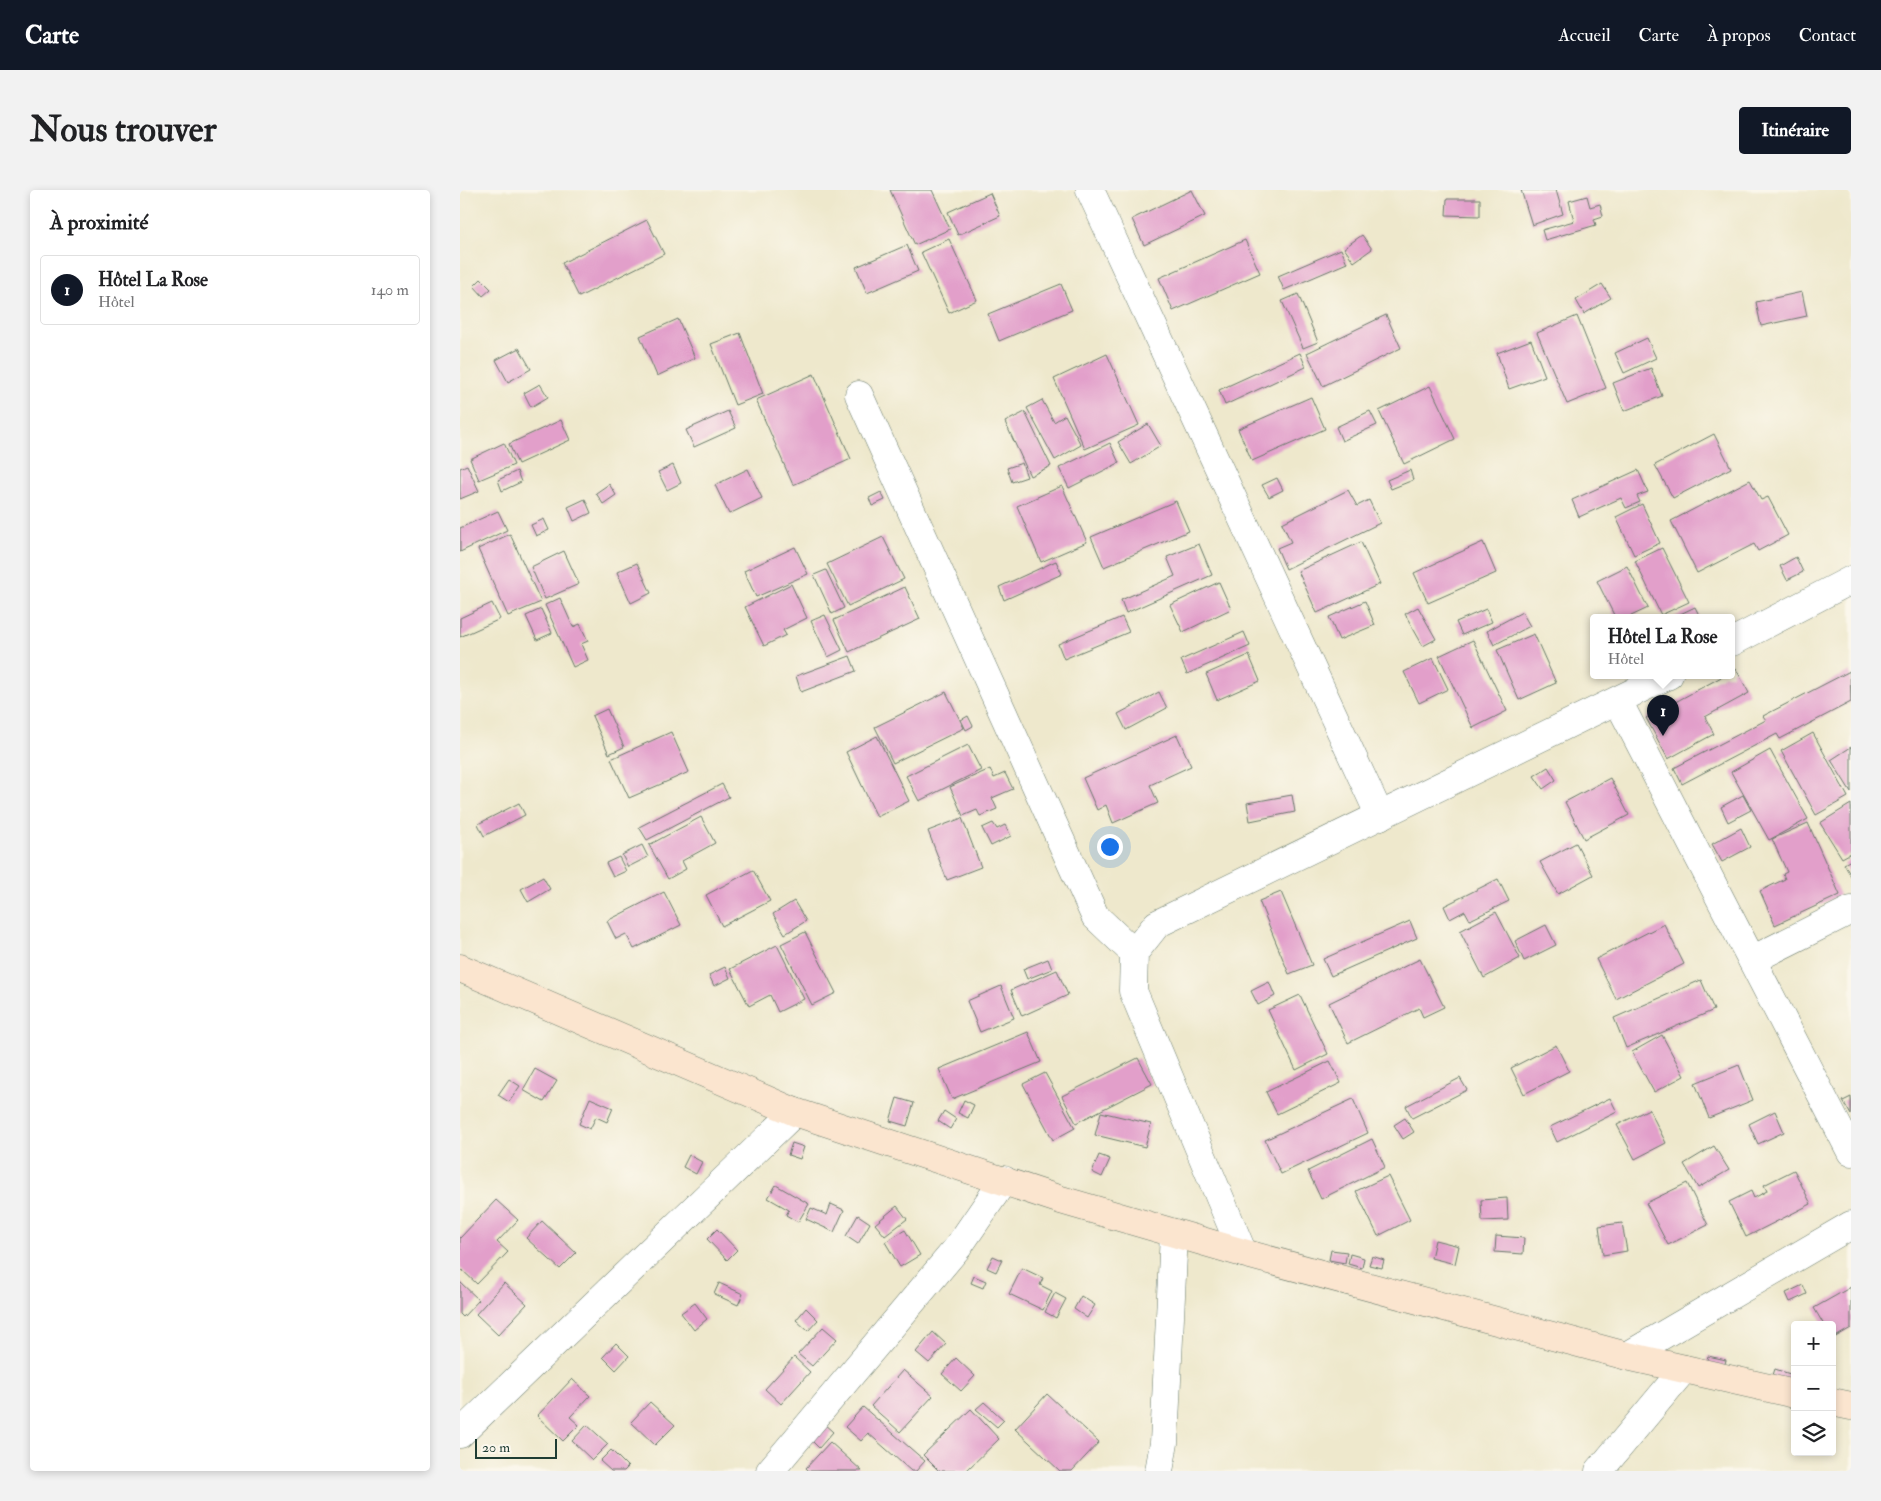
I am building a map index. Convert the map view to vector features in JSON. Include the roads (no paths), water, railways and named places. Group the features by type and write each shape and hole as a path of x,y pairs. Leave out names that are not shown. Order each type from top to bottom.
{"street":[{"path":"1090,190 1380,816"},
{"path":"859,395 1095,916 1134,953"},
{"path":"1735,641 1850,584"},
{"path":"1243,1253 1133,990 1134,953 1157,924 1661,679"},
{"path":"1618,701 1851,1152"},
{"path":"1752,960 1851,910"},
{"path":"460,968 794,1112 1061,1200 1243,1253 1627,1356 1791,1393"},
{"path":"460,1434 794,1112"},
{"path":"770,1471 958,1247 1004,1180"},
{"path":"1627,1356 1851,1225"},
{"path":"1159,1471 1164,1443 1174,1233"},
{"path":"1599,1471 1684,1369"},
{"path":"1836,1403 1851,1406"}],"place":[{"name":"Hôtel La Rose","path":"1663,736"}]}
